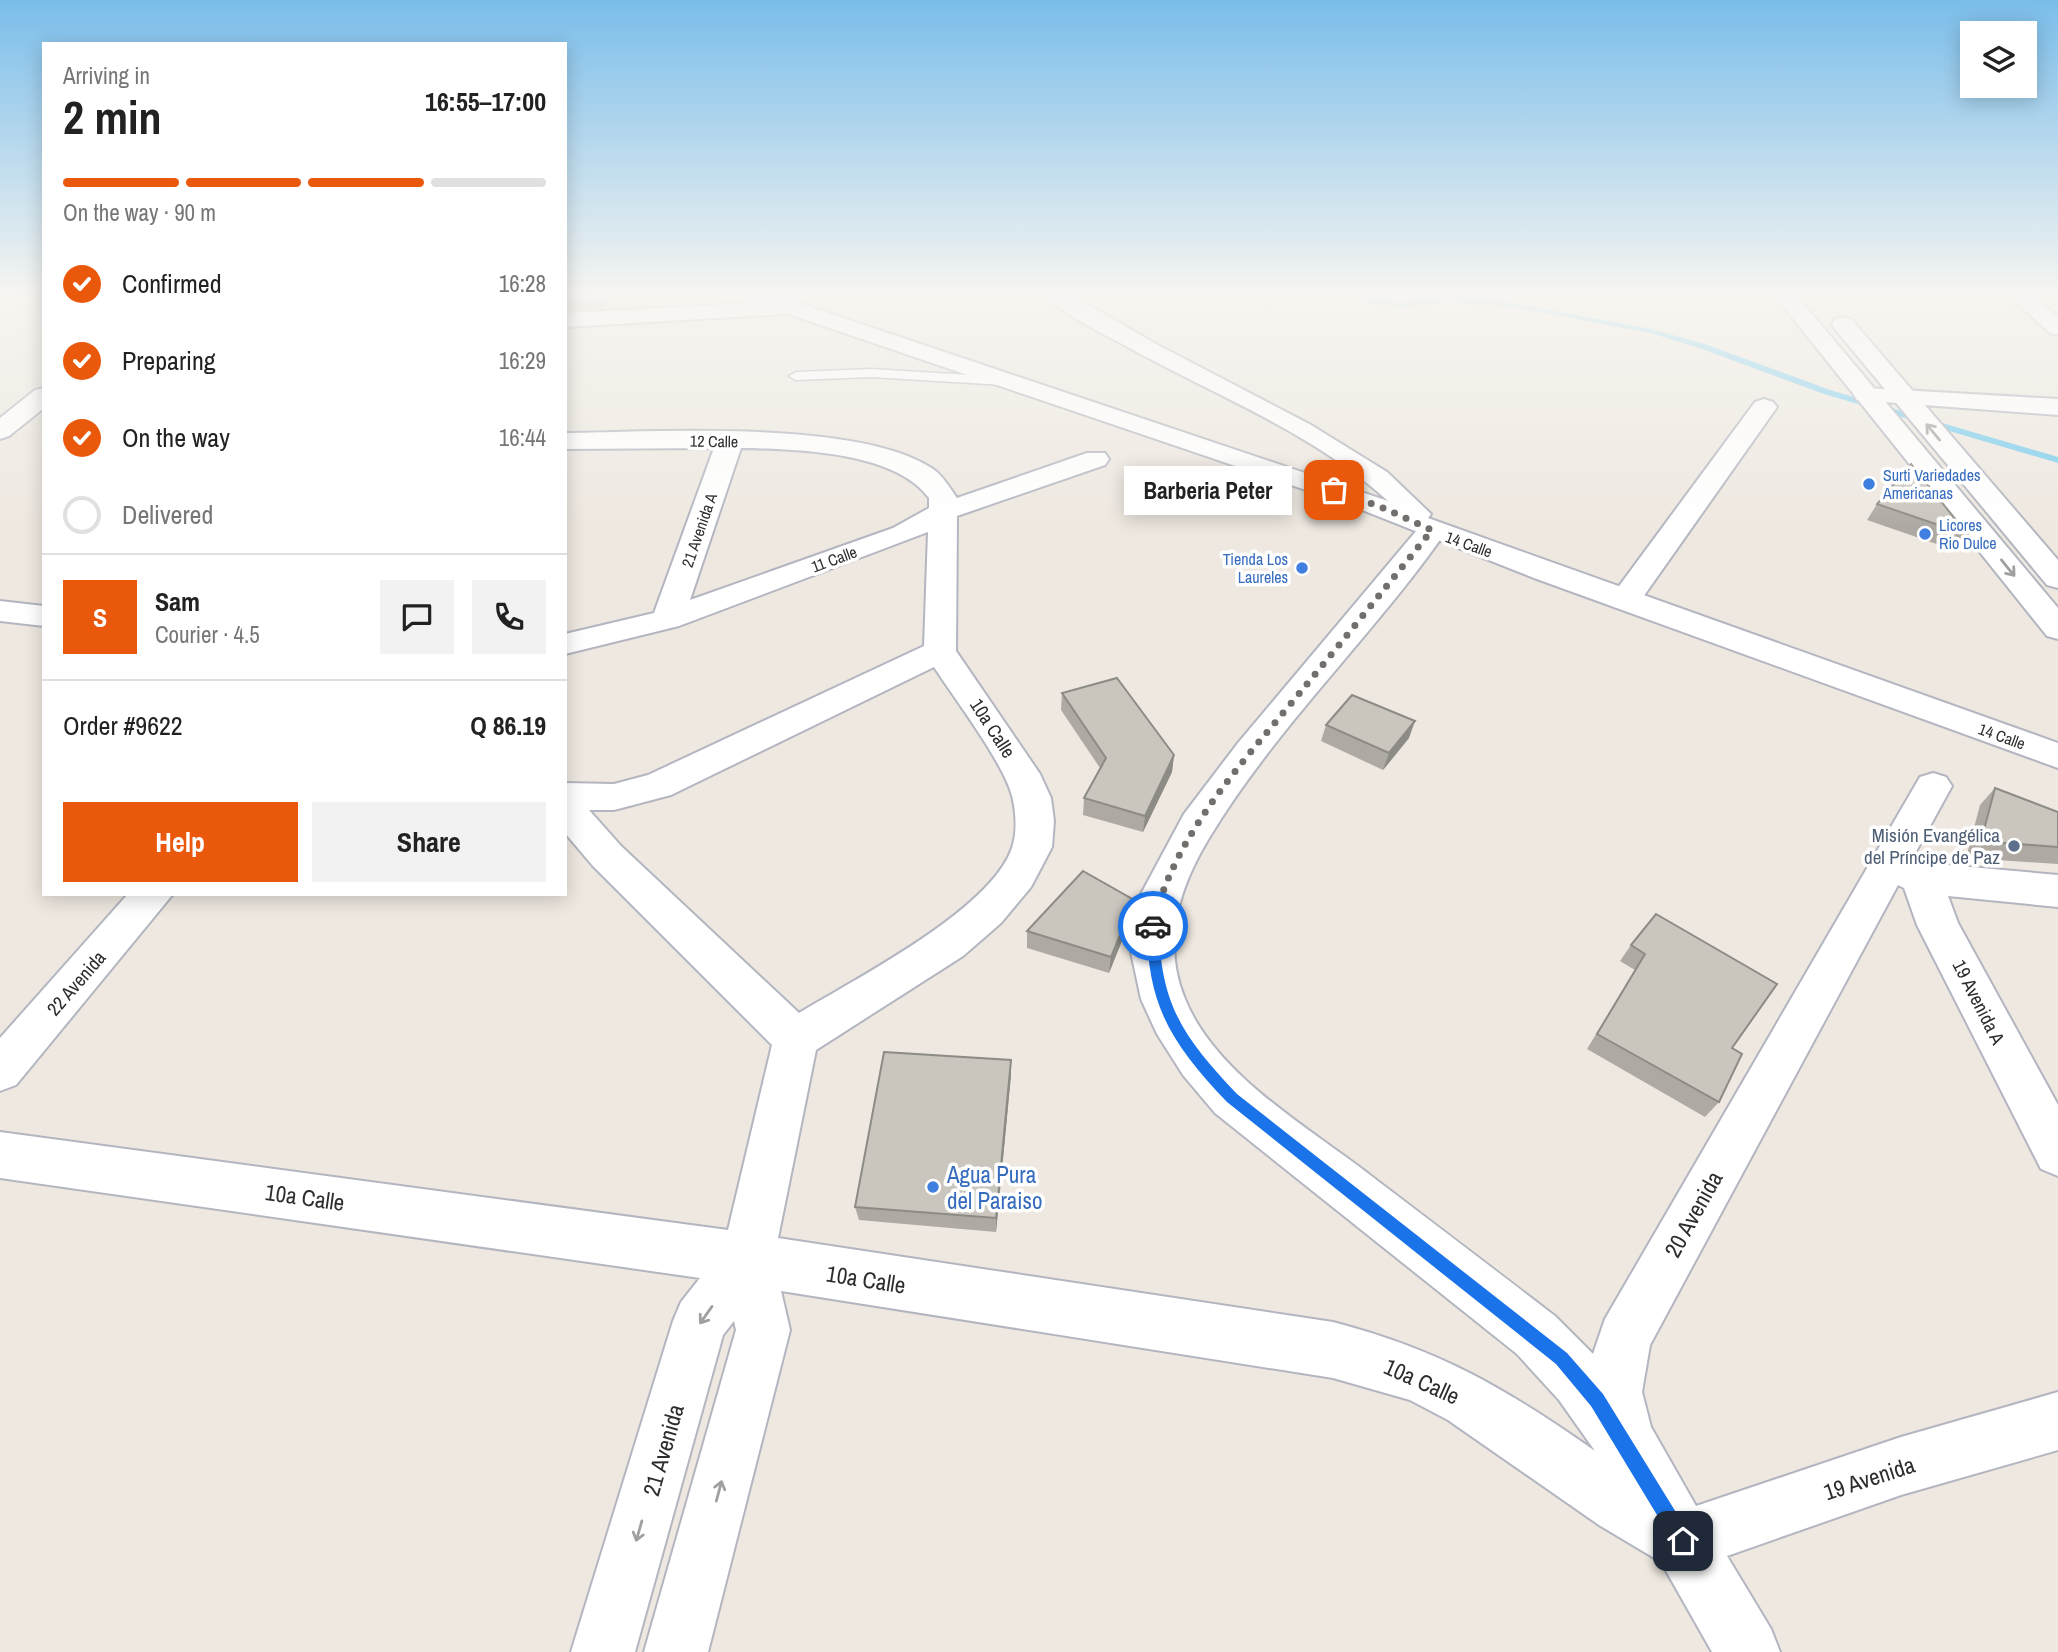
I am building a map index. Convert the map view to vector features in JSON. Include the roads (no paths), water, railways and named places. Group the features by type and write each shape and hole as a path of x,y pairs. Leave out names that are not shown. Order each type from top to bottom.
{"street":[{"name":"14 Calle","path":"987,373 1357,498 1432,530 2058,756"},
{"path":"1200,373 1371,470 1432,530 1207,812 1175,864 1159,896 1153,927 1153,964 1167,1013 1197,1061 1232,1098 1544,1343 1597,1400 1638,1465"},
{"path":"1849,373 2058,629"},
{"path":"1884,373 2058,579"},
{"path":"0,431 42,397"},
{"path":"1868,397 1908,402 2058,407"},
{"path":"1625,600 1764,407"},
{"name":"12 Calle","path":"567,441 730,441 861,453 922,474 943,498 945,511"},
{"name":"21 Avenida A","path":"668,619 730,441"},
{"name":"11 Calle","path":"567,643 668,619 904,534 945,511 1096,459"},
{"path":"567,796 614,797 658,786 940,651 945,511"},
{"path":"0,611 42,615"},
{"name":"10a Calle","path":"796,1039 948,944 986,912 1017,876 1032,847 1035,821 1032,798 1022,774 940,651"},
{"name":"20 Avenida","path":"1748,1652 1638,1465 1623,1430 1614,1392 1624,1338 1906,871 1933,786"},
{"path":"567,809 607,856 796,1039"},
{"path":"1906,871 2058,891"},
{"name":"19 Avenida A","path":"1906,871 1938,925 2058,1153"},
{"name":"22 Avenida","path":"0,1071 151,896"},
{"name":"21 Avenida","path":"603,1652 700,1321 747,1260 796,1039"},
{"name":"10a Calle","path":"0,1155 747,1260 1334,1350 1384,1363 1435,1383 1496,1417 1618,1505 1683,1541"},
{"name":"21 Avenida","path":"676,1652 763,1330 747,1260"},
{"name":"19 Avenida","path":"1683,1541 1901,1466 2058,1421"}],"lane":[{"path":"796,376 869,373"},
{"path":"873,373 1010,381"}],"waterway":[{"path":"1776,373 1827,392 2058,460"}],"place":[{"name":"Surti Variedades Americanas","path":"1869,484"},
{"name":"Barberia Peter","path":"1334,490"},
{"name":"Licores Rio Dulce","path":"1925,534"},
{"name":"Tienda Los Laureles","path":"1302,568"},
{"name":"Misión Evangélica del Príncipe de Paz","path":"2014,846"},
{"name":"Agua Pura del Paraiso","path":"933,1187"}]}
